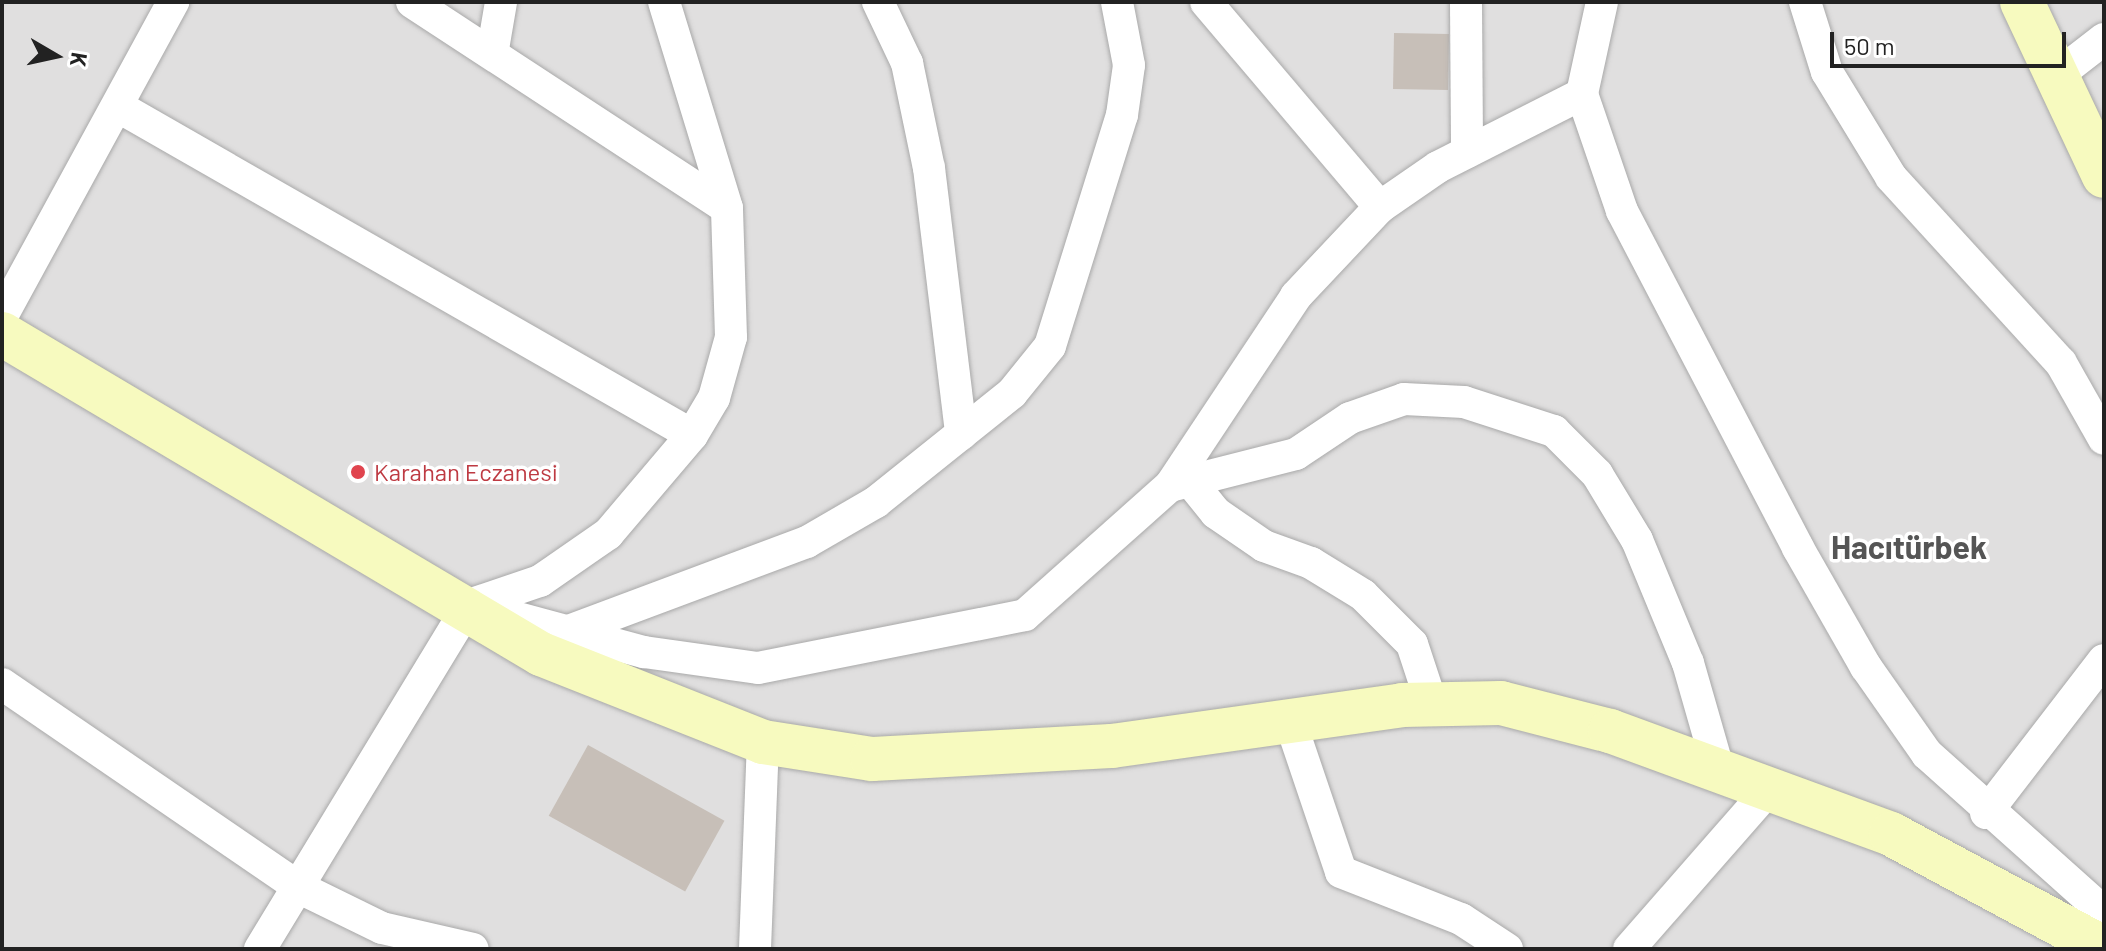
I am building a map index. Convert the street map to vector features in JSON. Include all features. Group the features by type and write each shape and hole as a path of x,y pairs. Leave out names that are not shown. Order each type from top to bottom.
{"main road":[{"path":"2022,2 2055,77 2092,137 2104,176"},
{"path":"2,334 469,605 541,654 763,742 872,759 1112,746 1432,705 1501,703 1610,731 1891,834 2104,948"}],"street":[{"path":"2,316 119,107 173,2"},
{"path":"412,2 493,49 727,208"},
{"path":"493,49 501,2"},
{"path":"260,949 469,605 540,581 608,534 692,435 714,398 731,337 727,208 664,2"},
{"path":"878,2 907,63 929,168 961,434"},
{"path":"566,632 807,542 876,502 1012,393 1050,346 1076,277 1128,77 1117,2"},
{"path":"1206,2 1380,207"},
{"path":"1466,2 1467,152"},
{"path":"1602,2 1582,94 1622,211 1798,548 1927,754 1986,813 2104,912"},
{"path":"1805,2 1827,72 1891,177 2061,363 2104,439"},
{"path":"2055,77 2104,39"},
{"path":"469,605 566,632 718,666 758,668 1025,615 1180,483 1296,296 1380,207 1467,152 1582,94"},
{"path":"119,107 692,435"},
{"path":"1180,483 1296,454 1350,418 1404,399 1464,402 1554,431 1597,474 1637,540 1688,663 1719,771"},
{"path":"1180,483 1264,546 1311,563 1363,595 1412,644 1432,705"},
{"path":"1986,813 2104,660"},
{"path":"2,684 298,887 382,928 473,949"},
{"path":"1290,721 1341,872 1461,919 1507,949"},
{"path":"755,949 763,742"},
{"path":"1629,949 1769,789"}],"shaded area":[{"path":"2,2 2104,2 2104,949 2,949"}],"building":[{"path":"1394,33 1449,34 1448,90 1393,89"},
{"path":"588,745 724,821 685,891 549,816"}],"place":[{"name":"Karahan Eczanesi","path":"358,472"}],"district":[{"name":"Hacıtürbek","path":"1909,546"}]}
